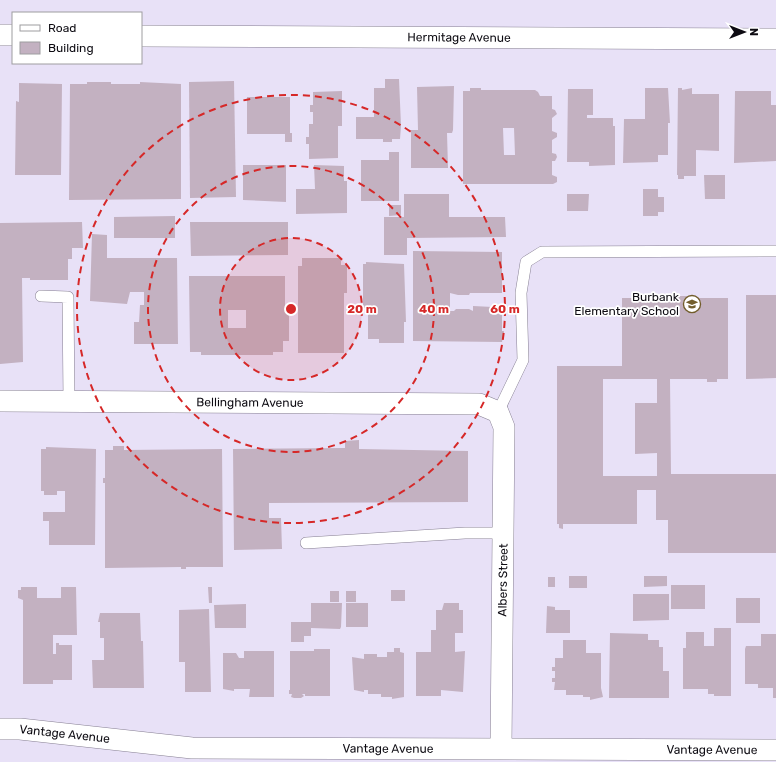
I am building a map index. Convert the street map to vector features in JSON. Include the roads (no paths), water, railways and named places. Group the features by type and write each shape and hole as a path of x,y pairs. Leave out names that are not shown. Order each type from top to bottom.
{"street":[{"path":"0,35 12,35"},
{"name":"Hermitage Avenue","path":"142,36 776,39"},
{"name":"Bellingham Avenue","path":"0,401 479,404 498,412"},
{"name":"Albers Street","path":"498,412 504,427 501,748"},
{"name":"Vantage Avenue","path":"0,729 20,729 192,748 776,750"}],"lane":[{"path":"498,412 523,360 521,292 526,262 542,252 776,251"},
{"path":"41,296 68,297 70,402"},
{"path":"306,543 465,533 503,533"}],"place":[{"name":"Burbank Elementary School","path":"692,304"}]}
